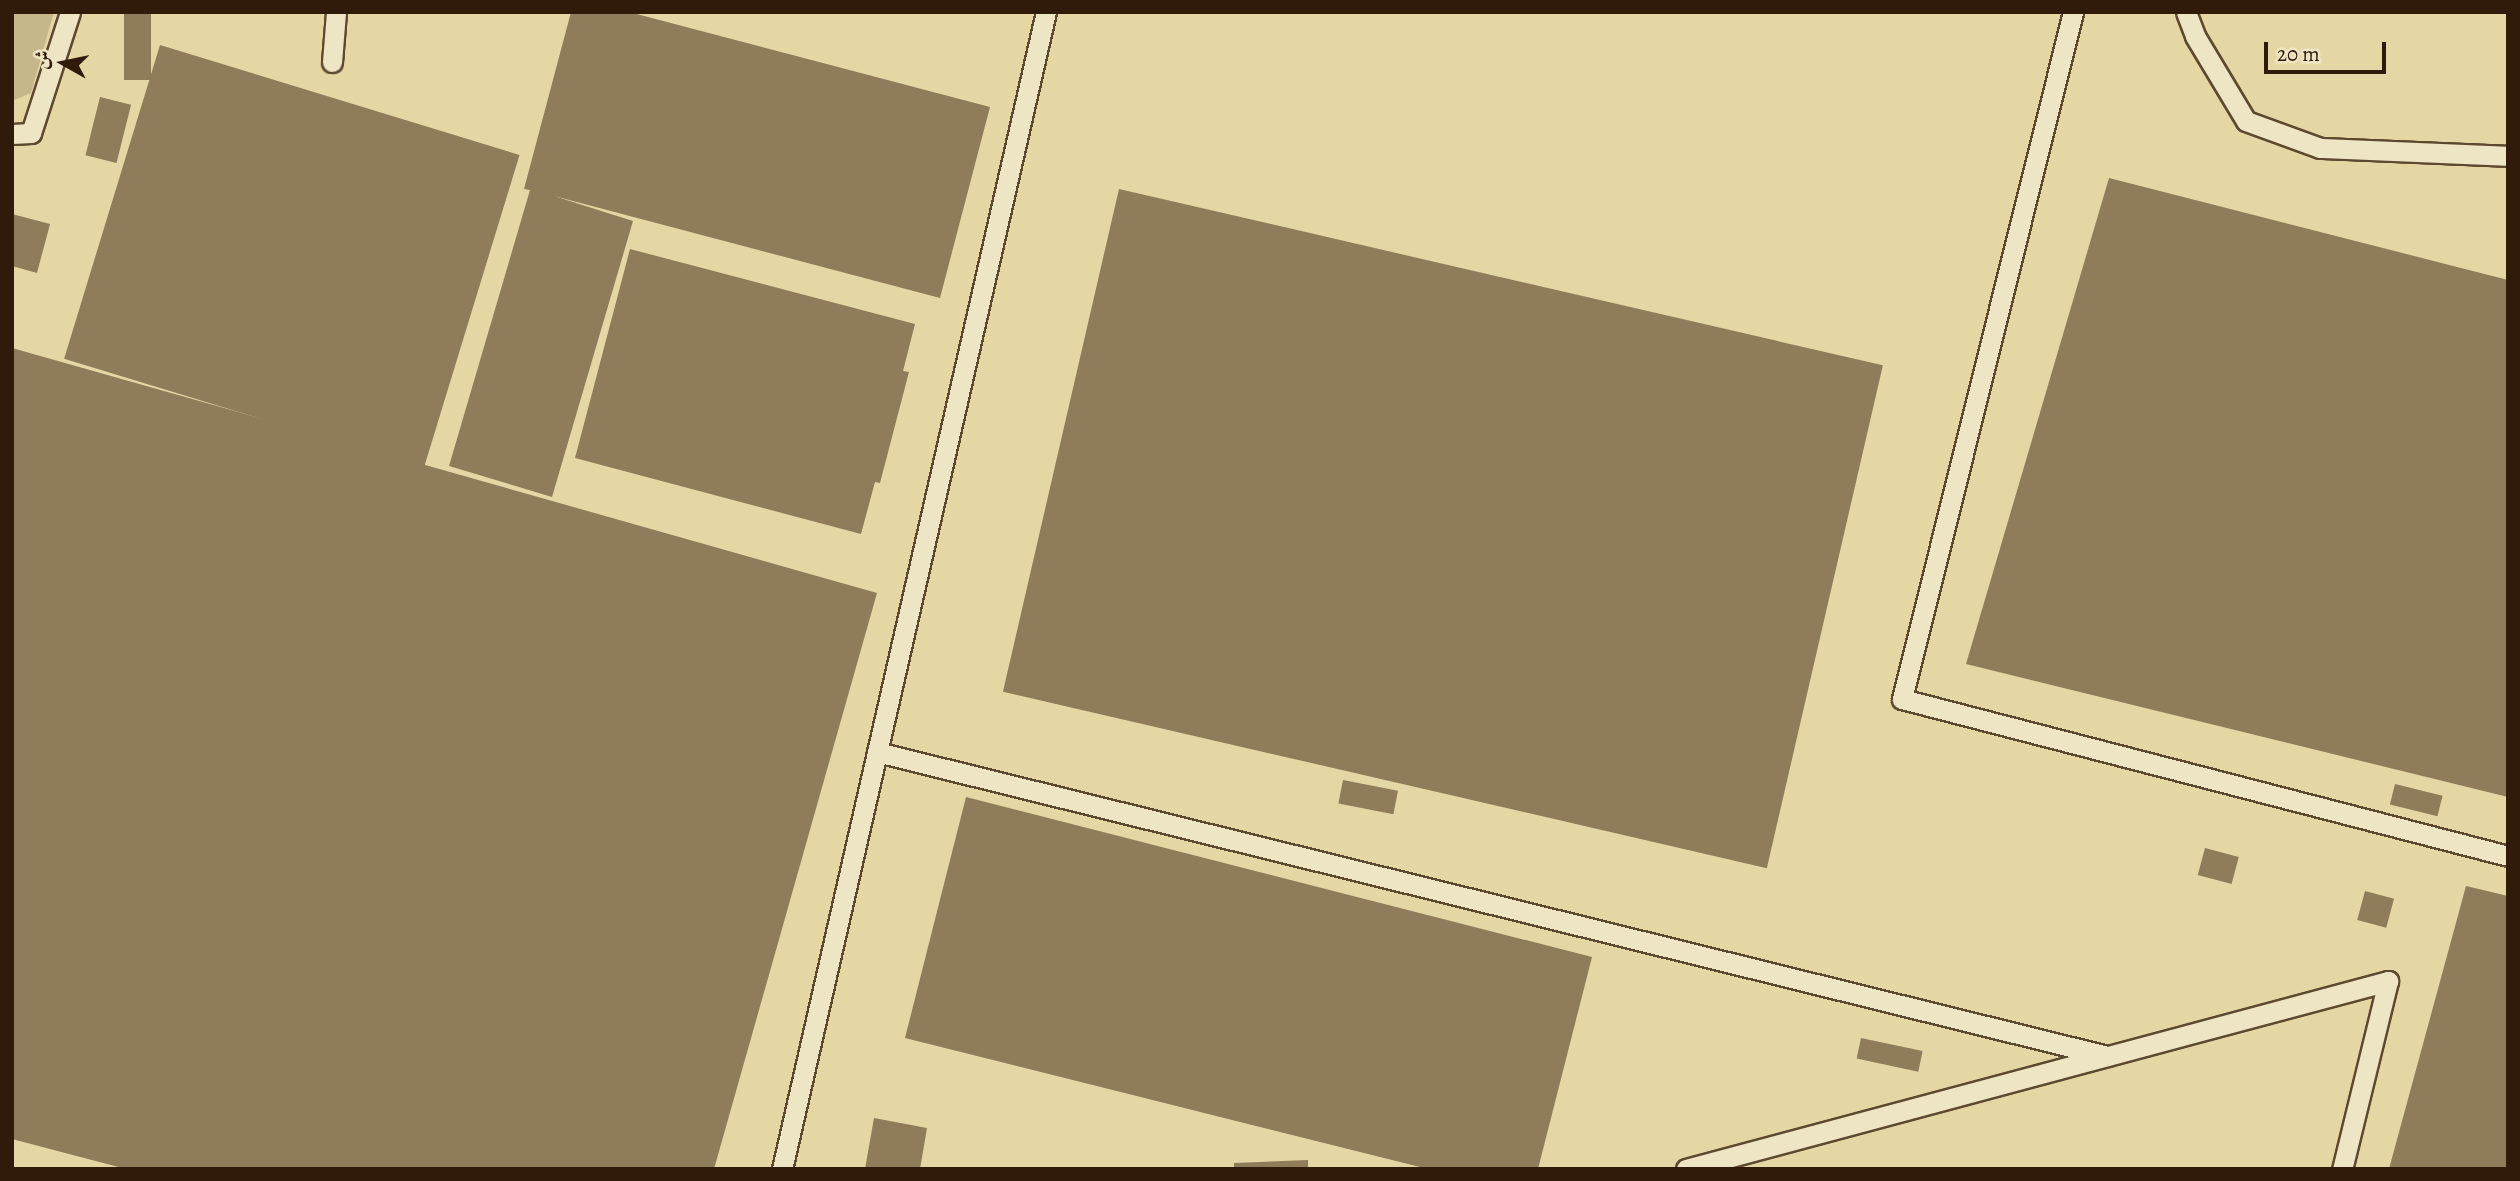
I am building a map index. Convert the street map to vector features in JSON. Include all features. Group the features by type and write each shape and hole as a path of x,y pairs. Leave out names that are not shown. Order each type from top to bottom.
{"lane":[{"path":"12,134 31,133 70,12"},
{"path":"332,62 336,12"},
{"path":"782,1169 1046,12"},
{"path":"2073,12 1902,699 2508,856"},
{"path":"2186,12 2195,36 2246,121 2320,148 2508,156"},
{"path":"877,752 2107,1056"},
{"path":"1686,1169 2388,981 2342,1169"}],"shaded area":[{"path":"12,12 54,12 31,93 12,101"}],"building":[{"path":"124,12 151,12 151,80 124,80"},
{"path":"571,12 629,12 990,107 940,298 554,196 633,221 552,497 449,466 530,190 524,189"},
{"path":"160,45 520,155 424,469 64,359"},
{"path":"100,97 131,105 117,163 85,155"},
{"path":"2109,178 2508,280 2508,797 1966,664"},
{"path":"1119,189 1883,365 1767,868 1003,692"},
{"path":"12,214 50,224 37,273 12,266"},
{"path":"630,249 915,324 903,371 909,372 880,483 875,482 861,534 575,458"},
{"path":"12,348 877,593 714,1169 126,1169 12,1139"},
{"path":"1343,780 1398,791 1393,814 1338,804"},
{"path":"2395,784 2443,796 2437,816 2390,804"},
{"path":"966,797 1592,957 1538,1169 1428,1169 905,1038"},
{"path":"2205,848 2239,857 2232,884 2198,875"},
{"path":"2466,886 2508,896 2508,1169 2389,1169"},
{"path":"2365,891 2394,899 2386,928 2357,920"},
{"path":"1861,1038 1923,1051 1918,1072 1857,1059"},
{"path":"874,1118 927,1128 920,1169 865,1169"},
{"path":"1308,1160 1308,1169 1234,1169 1234,1163"}]}
